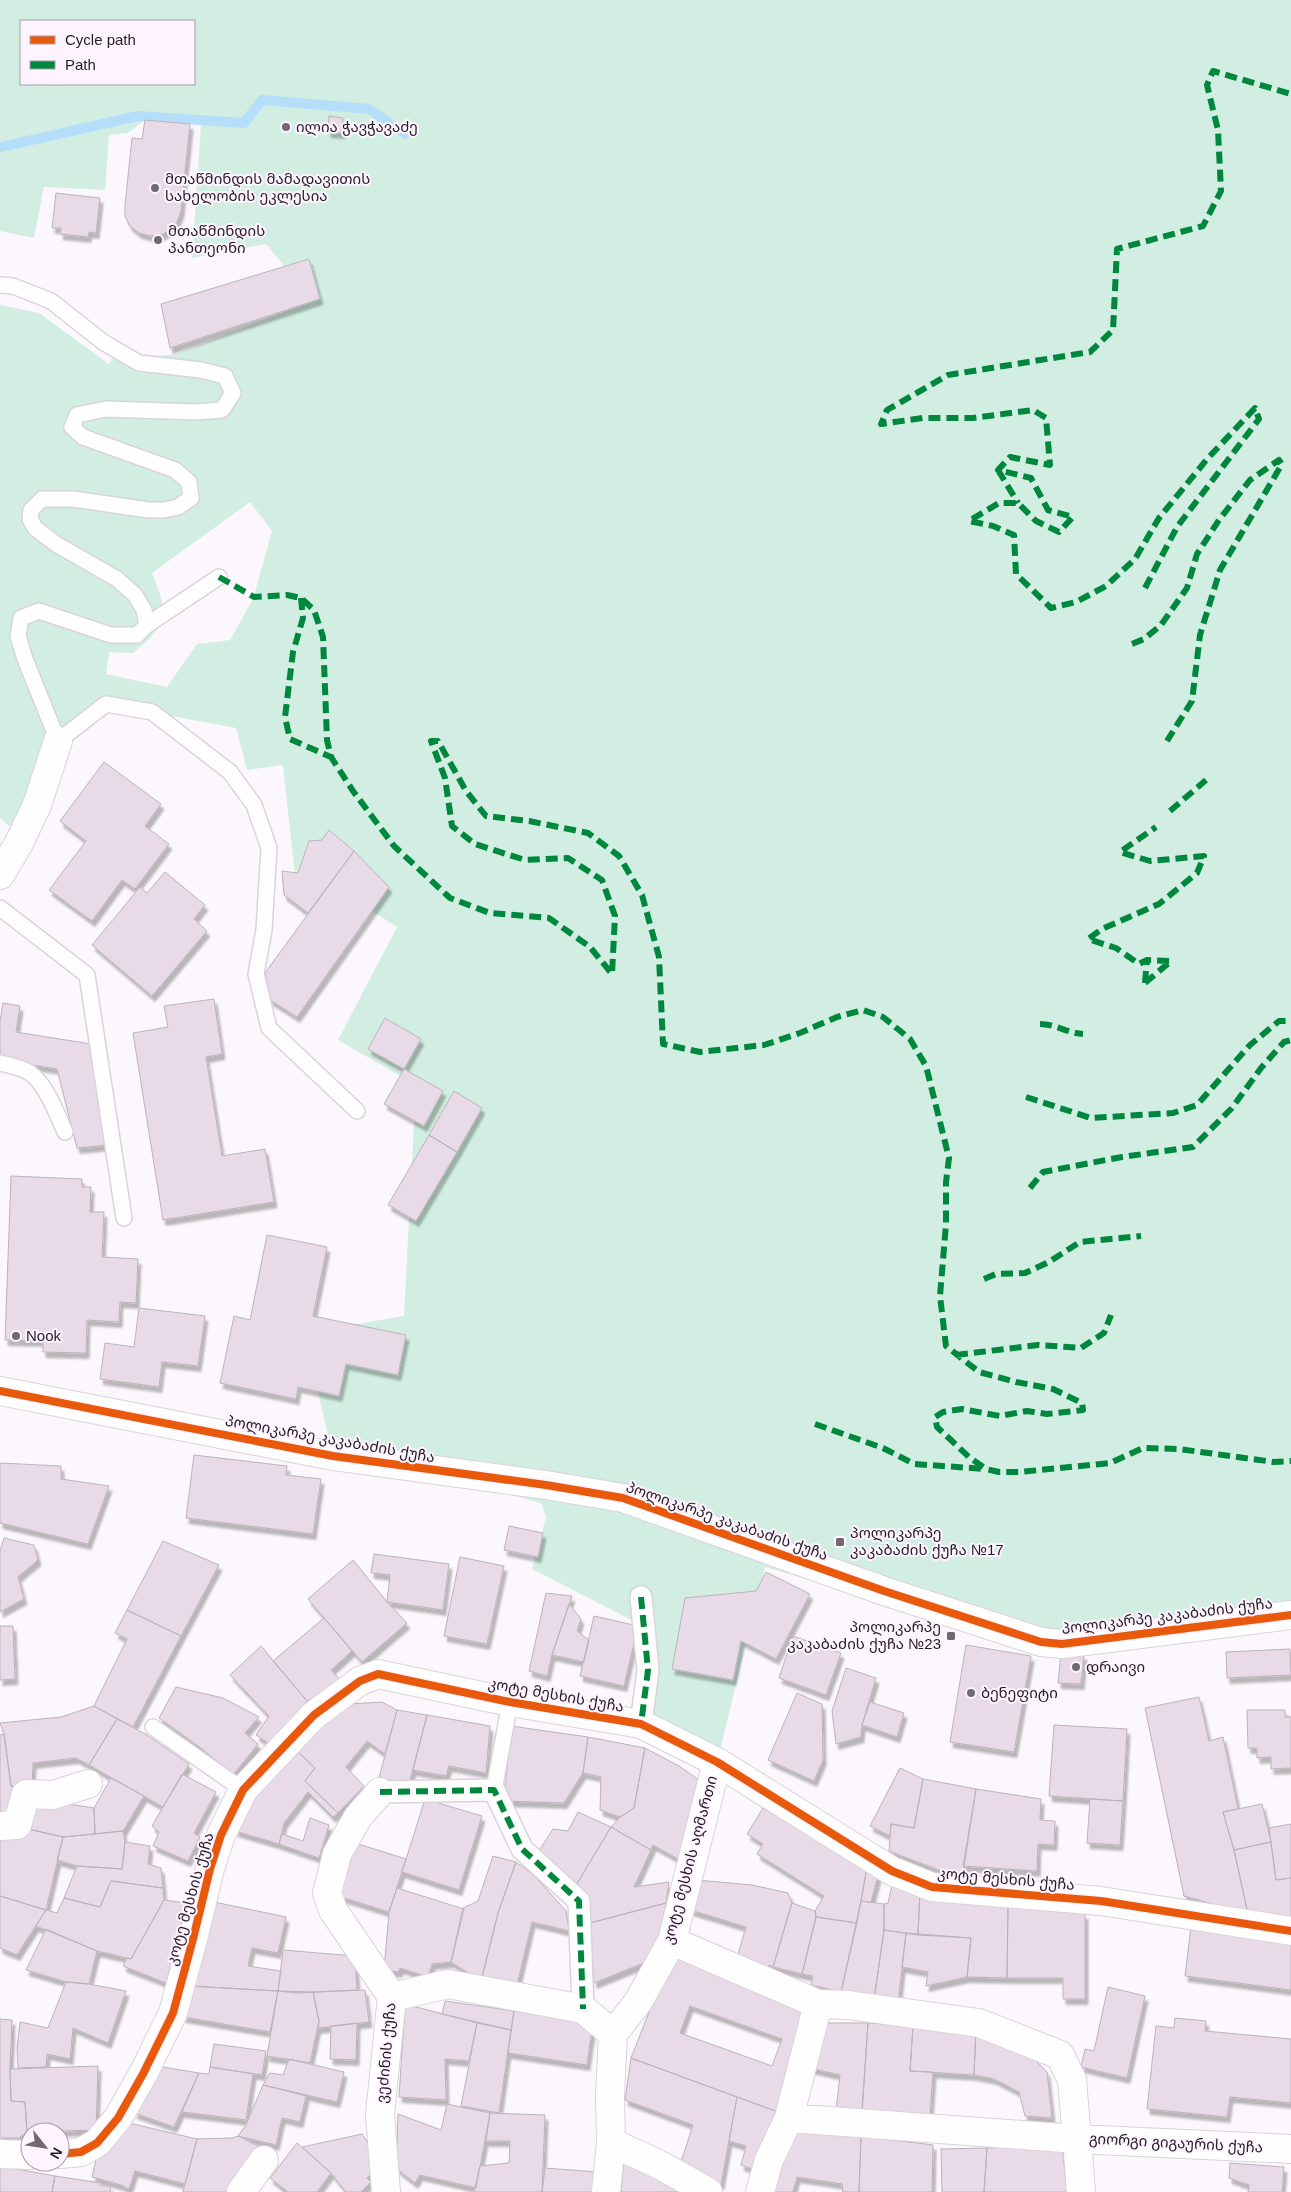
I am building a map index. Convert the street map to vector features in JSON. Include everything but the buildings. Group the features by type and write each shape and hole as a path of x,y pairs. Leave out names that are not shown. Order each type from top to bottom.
{"street":[{"path":"0,875 37,804 58,741"},
{"name":"პოლიკარპე კაკაბაძის ქუჩა","path":"0,1391 333,1456 623,1498 884,1591 1041,1642 1062,1644 1291,1614"},
{"path":"641,1597 648,1670 641,1724"},
{"name":"კოტე მესხის ქუჩა","path":"70,2153 81,2152 97,2143 118,2118 143,2074 173,2013 210,1868 221,1835 243,1790 314,1715 369,1676 378,1674 510,1702 641,1724 717,1762 892,1871 932,1887 1101,1901 1291,1931"},
{"name":"კოტე მესხის აღმართი","path":"613,2034 638,2002 672,1941 717,1762"},
{"path":"0,1826 17,1825 26,1794 53,1795 88,1784"},
{"path":"494,1790 522,1849 579,1901 583,2009"},
{"name":"ვეძინის ქუჩა","path":"387,2192 380,2114 392,1997 333,1910 327,1893 337,1854 358,1817 380,1792 494,1790"},
{"name":"გიორგი გიგაურის ქუჩა","path":"672,1941 818,2004 848,2005 979,2023 1060,2055 1072,2080 1077,2139 1291,2149"},
{"path":"392,1997 448,1984 583,2009 613,2034 610,2095 612,2142 606,2192"},
{"path":"760,2192 769,2160 788,2118 818,2004"},
{"path":"788,2118 1077,2139 1081,2192"},
{"path":"612,2142 662,2166 708,2192"},
{"path":"0,2154 20,2155"},
{"path":"241,2192 264,2160"}],"lane":[{"path":"0,284 13,286 51,301 103,342 139,363 201,370 225,376 229,385 232,393 222,410 196,412 106,409 77,415 72,427 83,436 175,470 189,482 191,498 178,508 148,510 74,499 42,499 31,510 30,519 35,528 56,544 117,579 135,595 144,610 147,625"},
{"path":"219,577 147,625 137,635 111,635 39,611 21,618 18,636 25,659 58,741 106,704 152,712 230,772 254,805 269,848 264,930 256,974 269,1028 357,1112"},
{"path":"0,908 87,975 124,1218"},
{"path":"0,1063 17,1066 32,1074 47,1094 65,1132"},
{"path":"494,1790 510,1702"},
{"path":"153,1727 243,1790"}],"green space":[{"path":"0,0 1291,0 1291,1623 1046,1648 765,1567 717,1762 641,1724 645,1627 532,1569 546,1517 541,1503 501,1492 333,1456 304,1333 404,1316 416,1085 338,1040 397,927 325,881 295,875 283,765 247,770 236,728 106,704 58,741 12,828 0,818 0,305 39,313 109,364 122,345 144,356 174,355 320,298 309,259 284,266 266,244 192,258 201,124 145,120 128,133 109,135 105,190 44,187 34,238 0,231","holes":["250,502 272,531 253,599 230,640 197,644 167,687 106,674 109,652 133,653 145,643 159,626 163,609 152,573"]}],"waterway":[{"path":"0,147 138,116 244,123 262,100 369,109 405,134"}],"marked path":[{"path":"1145,588 1177,527 1259,419 1255,408 1208,458 1159,518 1135,559 1106,586 1076,602 1051,608 1016,574 1014,535 993,526 969,521 999,503 1018,503 1036,521 1059,532 1073,517 1048,510 1031,478 998,470 1010,457 1050,465 1046,418 1033,410 973,418 923,418 881,424 887,410 948,375 1090,352 1113,330 1117,249 1203,226 1221,191 1218,130 1207,85 1213,71 1291,94"},
{"path":"1132,644 1144,639 1161,625 1187,588 1197,554 1219,520 1250,480 1279,460 1282,464 1220,570 1200,635 1192,701 1167,741"},
{"path":"998,470 1018,503"},
{"path":"219,577 254,597 287,595 301,598 314,610 323,637 327,740 331,757 353,791 394,846 450,898 490,913 549,918 590,947 612,974 615,916 602,880 568,858 525,860 475,844 452,826 445,778 431,741 438,741 466,791 486,816 529,821 588,833 619,856 642,895 659,957 663,1044 700,1052 764,1045 800,1033 837,1017 863,1010 883,1017 910,1039 926,1066 949,1158 940,1296 946,1346 979,1372 1053,1389 1082,1403 1083,1410 1047,1414 1027,1411 1000,1416 962,1409 943,1412 935,1417 937,1427 969,1457 986,1469 999,1472 1020,1472 1110,1463 1143,1448 1179,1449 1274,1462 1291,1461"},
{"path":"301,598 303,618 293,652 285,717 290,739 331,757"},
{"path":"1170,811 1206,780"},
{"path":"1145,983 1171,961 1147,960 1139,964 1116,948 1088,939 1102,929 1159,904 1197,873 1204,856 1150,861 1120,852 1156,827"},
{"path":"1145,983 1147,960"},
{"path":"1026,1097 1091,1118 1173,1113 1197,1105 1250,1045 1279,1021 1291,1021"},
{"path":"1040,1024 1051,1025 1083,1034"},
{"path":"1030,1188 1043,1172 1122,1157 1193,1147 1232,1108 1261,1068 1284,1042 1291,1040"},
{"path":"984,1279 996,1274 1025,1273 1049,1262 1080,1242 1141,1236"},
{"path":"956,1355 1038,1345 1081,1348 1104,1333 1111,1315"},
{"path":"815,1424 883,1448 914,1464 986,1469"},
{"path":"641,1597 648,1670 641,1724"},
{"path":"380,1792 494,1790 522,1849 579,1901 583,2009"}],"cycle path":[{"path":"0,1391 333,1456 546,1485 623,1498 884,1591 1041,1642 1062,1644 1291,1615"},
{"path":"70,2153 81,2152 97,2143 118,2118 143,2074 173,2013 210,1869 221,1835 243,1790 314,1715 360,1681 378,1674 510,1702 641,1724 717,1762 892,1871 932,1887 1101,1901 1291,1931"}],"place":[{"name":"ილია ჭავჭავაძე","path":"286,127"},
{"name":"მთაწმინდის მამადავითის სახელობის ეკლესია","path":"155,188"},
{"name":"მთაწმინდის პანთეონი","path":"158,240"},
{"name":"Nook","path":"16,1336"},
{"name":"პოლიკარპე კაკაბაძის ქუჩა №17","path":"840,1542"},
{"name":"პოლიკარპე კაკაბაძის ქუჩა №23","path":"951,1636"},
{"name":"დრაივი","path":"1076,1667"},
{"name":"ბენეფიტი","path":"971,1693"}]}
